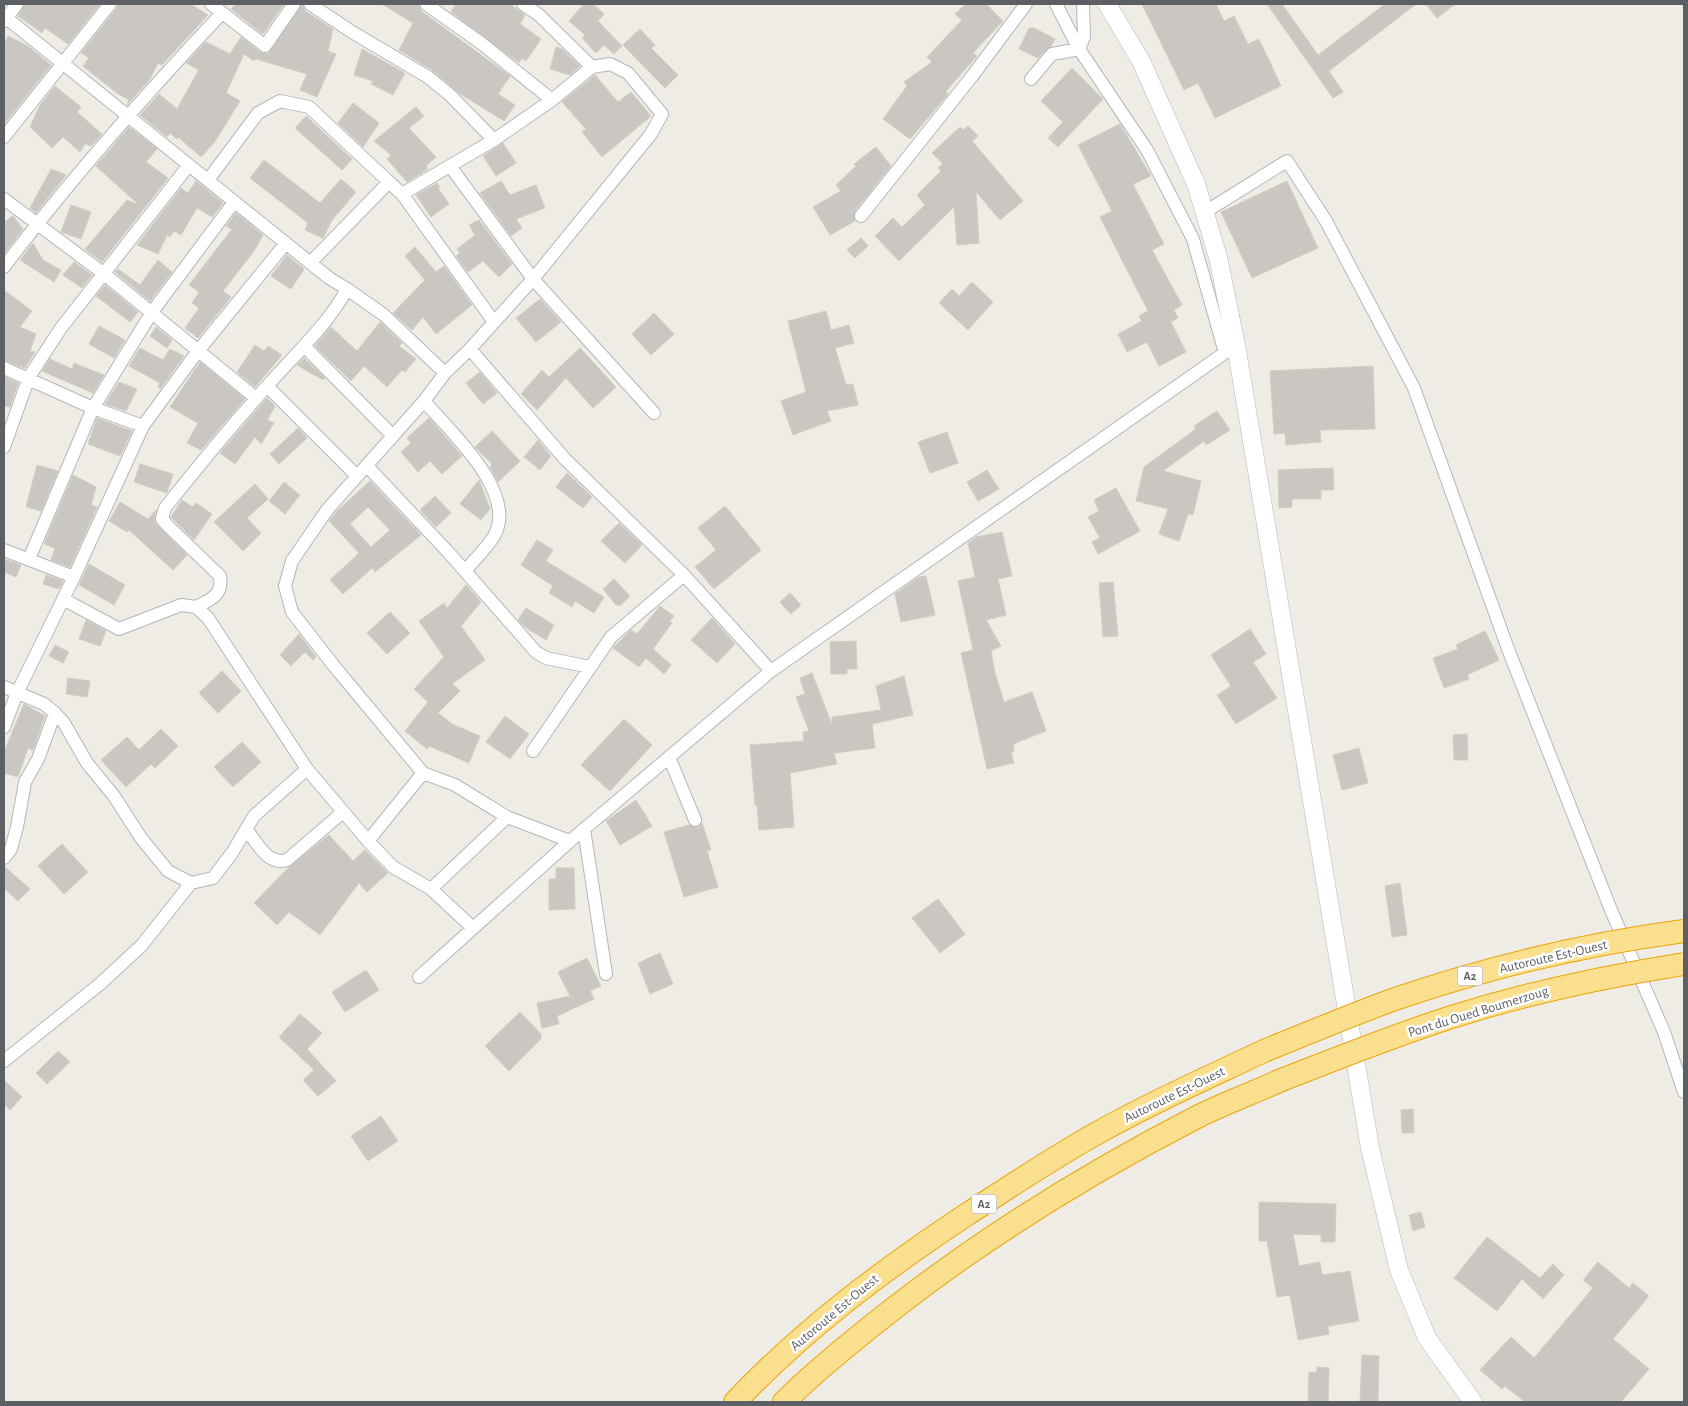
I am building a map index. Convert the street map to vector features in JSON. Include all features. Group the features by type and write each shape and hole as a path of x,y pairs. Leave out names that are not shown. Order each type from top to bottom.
{"highway":[{"name":"Autoroute Est-Ouest","path":"735,1402 805,1334 910,1252 1044,1164 1101,1131 1176,1092 1264,1051 1395,1000 1479,973 1581,947 1684,930"},
{"name":"Pont du Oued Boumerzoug","path":"784,1402 862,1333 943,1269 1015,1222 1107,1166 1201,1115 1375,1042 1458,1014 1550,989 1684,964"}],"main road":[{"path":"1107,4 1141,61 1196,184 1218,257 1231,349 1370,1148 1399,1270 1427,1338 1473,1402"}],"street":[{"path":"17,4 5,18 310,262 384,315 445,373"},
{"path":"4,136 110,4"},
{"path":"211,4 265,46 294,4"},
{"path":"310,4 352,32 428,77 450,95 494,140"},
{"path":"426,4 481,42 552,100"},
{"path":"523,4 539,14 592,67"},
{"path":"861,216 973,75 1026,4"},
{"path":"420,977 570,841 771,671 1231,349 1193,239 1147,150 1079,49 1056,4"},
{"path":"1079,49 1084,37 1083,4"},
{"path":"4,267 36,224 128,116 222,13"},
{"path":"1031,79 1052,54 1079,49"},
{"path":"402,194 494,140 552,100 592,67 610,64 628,73 662,114 651,134 532,279 470,349 445,373 424,402 327,510 292,561 285,586 292,612 334,666 423,773 455,785 507,817 570,841"},
{"path":"208,180 258,113 280,101 308,107 402,194 494,322"},
{"path":"1205,212 1287,161 1326,221 1414,388 1508,650 1611,910 1664,1032 1684,1092"},
{"path":"4,447 28,377 61,328 189,165"},
{"path":"450,166 532,279 654,413"},
{"path":"310,262 389,182"},
{"path":"4,199 152,312 256,398"},
{"path":"28,559 93,408 152,312 234,202"},
{"path":"4,727 17,693 74,577 143,426 198,351 286,243"},
{"path":"196,607 216,596 221,586 220,576 162,519 166,508 256,398 306,347 340,302 347,289"},
{"path":"306,347 393,436"},
{"path":"470,349 565,459 684,575 771,671"},
{"path":"4,368 28,377 93,408 143,426"},
{"path":"267,386 357,476"},
{"path":"424,402 478,462 500,503 495,534 465,571"},
{"path":"367,466 465,571 536,652 546,658 590,667"},
{"path":"4,550 74,577"},
{"path":"533,751 610,637 684,575"},
{"path":"63,599 119,629 181,605 196,607 208,618 307,769 368,841 393,867 431,888 473,928"},
{"path":"4,687 44,704 55,713 88,763 162,864 168,871 191,883"},
{"path":"4,858 11,849 18,827 25,782 38,759 55,713"},
{"path":"669,757 694,820"},
{"path":"4,1061 100,984 142,944 191,883 213,878 232,854 254,816 307,769"},
{"path":"368,841 423,773"},
{"path":"246,828 272,860 278,862 287,860 343,812"},
{"path":"431,888 507,817"},
{"path":"584,829 606,974"}],"building":[{"path":"25,4 100,4 68,44 45,28 42,33 18,16"},
{"path":"118,4 190,4 208,15 162,65 158,63 150,79 127,105 129,100 118,94 83,66 89,58 81,53"},
{"path":"236,4 284,4 263,34 231,9"},
{"path":"382,4 418,4 421,11 510,76 498,94 515,105 504,121 459,93 432,70 399,50 413,23"},
{"path":"456,4 510,4 525,15 520,24 541,39 526,61 522,58 519,63 451,12"},
{"path":"584,4 593,4 604,14 598,21 622,46 614,54 604,45 596,53 582,38 585,35 569,21"},
{"path":"966,4 986,4 1003,21 973,53 977,56 946,91 948,94 910,139 883,119 907,86 904,82 932,62 927,57 962,20 955,14"},
{"path":"1142,4 1216,4 1224,21 1234,16 1248,44 1259,39 1281,86 1215,118 1198,83 1184,90"},
{"path":"1267,4 1282,4 1318,55 1385,4 1416,4 1329,71 1343,92 1333,98"},
{"path":"1426,4 1455,4 1437,18"},
{"path":"302,5 305,11 333,29 328,51 336,54 317,97 300,90 307,74 256,59 254,61 244,54 226,93 240,101 214,143 201,157 178,137 177,139 170,133 167,137 140,115 159,94 177,109 199,70 186,63 206,42 230,54 241,37 260,52 268,54"},
{"path":"1029,28 1034,28 1055,39 1051,46 1038,58 1019,49"},
{"path":"640,29 655,45 651,48 678,75 665,88 623,45"},
{"path":"8,36 28,46 51,65 4,124 4,46"},
{"path":"556,47 562,49 580,66 570,75 550,69"},
{"path":"362,49 405,73 393,95 371,84 373,81 354,75"},
{"path":"1072,68 1103,99 1058,147 1048,138 1063,122 1041,101"},
{"path":"595,75 618,102 631,92 651,116 602,157 582,132 586,129 562,102"},
{"path":"55,86 81,107 77,112 102,134 91,146 85,144 80,152 63,137 52,148 30,127 40,105"},
{"path":"353,103 379,123 363,147 338,123"},
{"path":"416,107 424,116 409,128 436,157 426,166 428,169 407,182 387,159 391,155 374,141"},
{"path":"306,116 352,159 342,170 295,128"},
{"path":"1120,124 1151,176 1133,184 1164,244 1152,250 1182,305 1174,310 1178,318 1171,322 1186,352 1159,366 1147,342 1127,352 1118,334 1142,321 1139,316 1148,311 1100,217 1112,211 1078,145"},
{"path":"968,126 978,136 972,141 1023,201 1000,220 976,192 979,243 957,245 954,207 899,261 875,236 893,218 902,227 925,205 917,195 941,171 938,168 943,164 932,153 960,127 963,130"},
{"path":"129,127 157,149 146,162 168,178 102,262 85,249 127,200 139,205 96,166"},
{"path":"503,143 516,163 496,176 483,156"},
{"path":"876,147 891,166 855,211 855,221 830,235 813,207 841,191 836,185 856,166 854,164"},
{"path":"264,160 320,203 341,179 356,192 332,220 323,238 305,230 308,223 250,178"},
{"path":"51,169 66,175 36,213 30,208"},
{"path":"196,181 223,203 212,217 197,208 181,235 174,231 170,237 167,235 158,254 137,245 181,188 188,193"},
{"path":"501,181 510,195 536,185 545,208 516,219 522,228 511,236 480,193"},
{"path":"1287,181 1318,248 1252,278 1221,212"},
{"path":"437,183 440,187 438,188 449,204 431,217 416,195"},
{"path":"71,205 91,212 81,239 61,232"},
{"path":"236,213 263,235 254,251 223,291 231,297 198,338 185,328 199,308 192,303 199,292 189,285 232,229 226,226"},
{"path":"13,216 23,229 4,254 4,222"},
{"path":"479,220 512,264 499,277 483,261 468,272 456,256 460,253 457,249 475,235 469,225"},
{"path":"861,238 868,246 855,258 847,250"},
{"path":"33,243 43,260 61,270 54,282 20,260"},
{"path":"415,247 436,272 444,266 472,305 436,334 423,317 412,330 393,313 425,280 405,256"},
{"path":"287,255 304,269 291,289 271,276"},
{"path":"158,260 172,272 150,301 115,272 118,269 140,285"},
{"path":"74,262 92,275 82,288 63,275"},
{"path":"972,282 993,302 968,330 939,303 952,289 959,296"},
{"path":"105,285 138,312 130,322 96,296"},
{"path":"4,290 32,311 20,327 36,334 30,351 35,352 25,368 4,360"},
{"path":"540,299 561,322 536,342 516,318"},
{"path":"826,311 831,330 849,325 854,343 835,348 846,385 853,384 858,405 827,411 831,421 793,435 781,401 806,392 788,321"},
{"path":"654,313 674,334 651,355 632,334"},
{"path":"380,322 402,343 399,346 416,359 405,372 402,370 387,387 364,366 351,381 315,346 331,327 357,351"},
{"path":"99,326 125,340 114,358 89,344"},
{"path":"156,327 172,340 167,348 150,336"},
{"path":"255,345 264,351 268,346 282,355 255,387 237,372"},
{"path":"140,348 163,360 170,349 184,356 160,389 158,387 160,383 129,366"},
{"path":"580,348 616,387 593,408 566,378 537,410 521,394 542,370 549,377"},
{"path":"304,358 325,378 323,380 297,365"},
{"path":"50,359 72,369 74,363 104,375 93,393 42,371"},
{"path":"200,362 245,399 201,450 187,443 198,423 170,407"},
{"path":"1373,366 1375,429 1320,430 1321,442 1286,445 1285,433 1274,434 1270,371"},
{"path":"480,372 497,393 483,404 466,383"},
{"path":"4,377 18,383 10,407 4,406"},
{"path":"119,382 137,389 126,411 105,404"},
{"path":"267,398 275,406 267,420 274,423 261,444 255,437 235,464 220,453"},
{"path":"1217,411 1230,430 1206,445 1204,441 1163,471 1201,481 1193,515 1188,514 1179,541 1159,534 1168,509 1136,501 1144,467 1196,429 1194,426"},
{"path":"97,418 132,431 120,456 88,444"},
{"path":"429,418 462,456 442,474 430,461 418,472 401,452 411,443 407,438"},
{"path":"298,428 307,438 279,464 270,454"},
{"path":"492,431 520,461 498,482 490,467 492,464 475,447"},
{"path":"947,432 958,463 930,473 918,442"},
{"path":"538,440 551,456 540,470 524,457"},
{"path":"140,464 173,474 167,493 134,482"},
{"path":"37,465 58,471 41,511 26,507"},
{"path":"1333,468 1334,490 1321,490 1321,499 1292,499 1292,507 1279,508 1278,470"},
{"path":"987,470 999,489 978,501 967,482"},
{"path":"567,473 592,497 583,508 556,487"},
{"path":"73,475 96,487 91,505 97,507 70,567 51,560 55,548 44,544"},
{"path":"479,480 490,509 481,520 460,504"},
{"path":"370,481 421,535 375,572 372,568 343,594 330,580 359,553 329,521 337,511","holes":["368,507 390,530 371,547 350,524"]},
{"path":"284,482 300,495 285,514 269,501"},
{"path":"255,484 268,499 247,518 261,533 243,551 214,522"},
{"path":"1116,488 1140,531 1098,554 1092,542 1100,538 1088,517 1099,511 1094,500"},
{"path":"435,496 451,513 436,527 420,510"},
{"path":"182,500 193,507 196,503 212,514 194,540 171,517"},
{"path":"120,502 148,519 156,510 154,520 156,524 187,555 173,570 129,530 127,532 109,521"},
{"path":"725,506 761,550 714,589 695,567 716,550 698,528"},
{"path":"619,523 642,545 625,563 601,541"},
{"path":"1002,532 1012,576 998,579 1006,615 986,620 1001,646 991,651 995,673 1004,702 1032,692 1046,731 1013,744 1014,752 1011,752 1014,763 987,769 961,653 973,650 958,581 975,577 968,543 976,537"},
{"path":"537,540 553,550 546,561 604,597 594,613 575,601 572,607 549,593 553,586 521,565"},
{"path":"4,559 21,565 16,577 4,572"},
{"path":"89,564 125,585 114,605 79,585"},
{"path":"46,575 63,581 59,589 43,584"},
{"path":"926,576 935,615 901,622 895,594 919,577"},
{"path":"614,579 630,596 621,605 616,605 603,589"},
{"path":"1113,582 1118,636 1103,637 1099,583"},
{"path":"466,585 481,602 461,626 485,660 452,684 460,691 438,713 452,724 480,736 469,763 429,746 427,749 405,731 428,702 414,689 444,657 419,621 444,603 447,608"},
{"path":"790,593 801,605 791,614 780,602"},
{"path":"660,606 674,616 670,621 672,623 653,649 671,665 664,674 646,658 639,667 613,648 631,630 637,634"},
{"path":"526,608 554,625 546,640 525,627 518,620"},
{"path":"390,612 410,633 387,654 367,633"},
{"path":"712,618 735,644 717,663 691,640"},
{"path":"86,620 106,631 100,646 79,639"},
{"path":"1250,629 1266,654 1253,662 1277,698 1236,724 1217,695 1231,686 1211,655"},
{"path":"1485,631 1499,660 1467,675 1469,679 1444,688 1433,658 1458,649 1456,645"},
{"path":"299,634 316,657 313,660 305,652 291,666 280,655"},
{"path":"856,641 857,669 847,669 847,674 831,674 830,642"},
{"path":"55,645 69,652 63,663 49,656"},
{"path":"222,671 241,691 218,713 199,693"},
{"path":"812,673 832,725 832,717 881,710 876,686 904,676 913,715 872,724 875,748 834,753 837,764 790,773 794,827 759,830 750,745 804,741 803,732 809,731 796,697 805,694 800,678"},
{"path":"68,678 90,681 87,697 66,694"},
{"path":"24,704 45,716 33,750 28,748 18,777 4,773 4,752"},
{"path":"505,716 529,734 510,759 486,742"},
{"path":"624,719 652,745 610,791 581,765"},
{"path":"161,729 178,746 155,768 151,764 126,787 101,760 127,737 139,750"},
{"path":"1467,734 1468,760 1454,760 1453,735"},
{"path":"242,742 261,762 233,787 214,767"},
{"path":"1359,748 1368,783 1342,790 1333,755"},
{"path":"636,800 652,826 620,845 606,821"},
{"path":"702,823 711,850 707,851 718,887 684,897 664,832 689,825 698,828"},
{"path":"329,835 353,861 365,850 388,873 367,892 359,883 320,935 289,912 277,925 254,903 288,868"},
{"path":"62,844 88,872 64,894 38,866"},
{"path":"4,866 30,889 18,901 4,888"},
{"path":"556,868 574,868 575,909 549,910 549,879 556,879"},
{"path":"1400,883 1407,935 1392,937 1385,886"},
{"path":"938,899 965,934 940,953 912,918"},
{"path":"660,953 673,984 650,994 638,963"},
{"path":"587,958 601,986 590,991 594,999 557,1016 559,1024 542,1028 537,1003 570,996 558,972"},
{"path":"366,970 379,990 345,1012 332,992"},
{"path":"520,1012 541,1034 541,1039 509,1071 485,1046"},
{"path":"300,1014 322,1033 307,1049 336,1081 318,1096 303,1080 314,1070 279,1037"},
{"path":"58,1051 70,1062 47,1084 36,1073"},
{"path":"4,1080 22,1097 10,1110 4,1104"},
{"path":"1413,1109 1414,1133 1402,1133 1401,1110"},
{"path":"381,1116 398,1141 368,1161 351,1136"},
{"path":"1259,1202 1336,1204 1335,1242 1321,1242 1321,1235 1293,1234 1299,1266 1320,1262 1322,1275 1350,1271 1359,1321 1328,1326 1329,1334 1298,1340 1290,1295 1277,1297 1267,1241 1259,1241"},
{"path":"1421,1212 1425,1227 1413,1231 1409,1215"},
{"path":"1487,1237 1540,1278 1553,1264 1564,1275 1543,1299 1522,1279 1497,1311 1454,1278"},
{"path":"1598,1262 1629,1288 1633,1283 1649,1296 1613,1339 1649,1369 1621,1402 1525,1402 1505,1386 1502,1389 1480,1370 1511,1337 1534,1358 1593,1288 1583,1280"},
{"path":"1362,1355 1379,1356 1378,1402 1360,1402"},
{"path":"1317,1367 1329,1368 1328,1402 1308,1402 1309,1372 1317,1372"}]}
